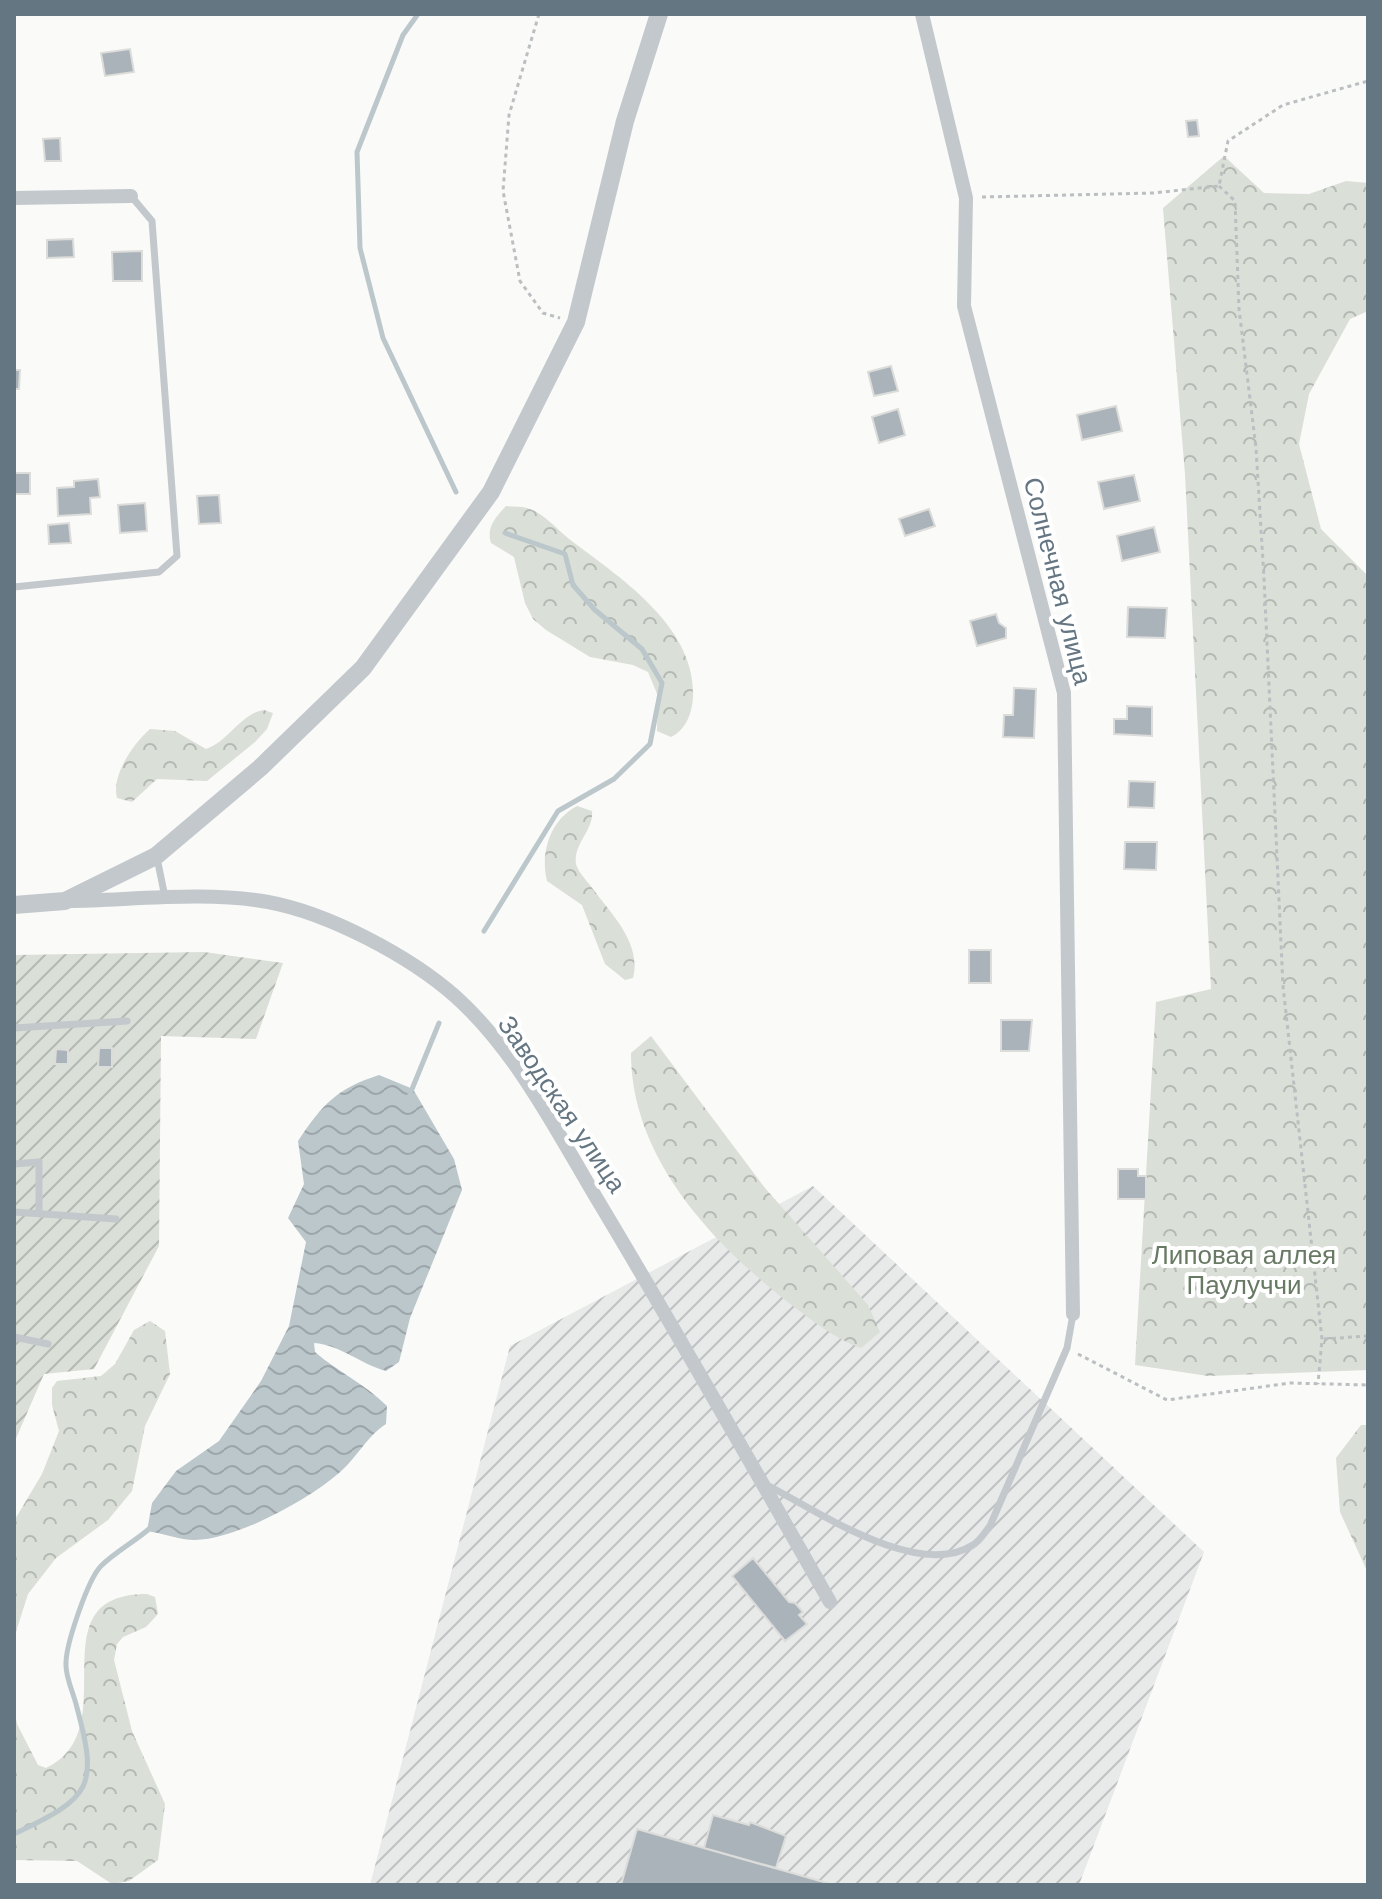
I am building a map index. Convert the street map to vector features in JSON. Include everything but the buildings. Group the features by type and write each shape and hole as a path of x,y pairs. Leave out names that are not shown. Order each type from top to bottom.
{"street":[{"path":"14,905 65,901 156,856 260,768 363,668 491,492 576,322 625,121 659,14"},
{"name":"Солнечная улица","path":"922,14 966,198 964,306 1064,693 1073,1314"},
{"path":"14,198 131,196"},
{"name":"Заводская улица","path":"65,901 165,899 268,902 305,913 390,952 456,997 485,1028 546,1113 830,1602"}],"lane":[{"path":"14,587 159,572 177,556 152,221 131,196"},
{"path":"156,856 165,899"},
{"path":"14,1028 127,1021"},
{"path":"14,1164 39,1162 39,1214"},
{"path":"14,1212 116,1219"},
{"path":"761,1482 886,1546 926,1554 956,1552 975,1544 990,1526 1067,1348 1073,1314"},
{"path":"14,1337 48,1344"}],"path":[{"path":"539,14 509,115 503,191 520,281 543,313 576,322"},
{"path":"1219,186 1228,141 1283,105 1368,81"},
{"path":"966,198 1153,193 1219,186 1235,201 1239,309 1256,448 1264,578 1283,986 1322,1339 1318,1384"},
{"path":"1322,1339 1368,1336"},
{"path":"1067,1348 1167,1400 1290,1383 1368,1385"}],"shaded area":[{"path":"813,1186 1204,1552 1079,1885 370,1885 510,1346"}],"green space":[{"name":"Липовая аллея Паулуччи","path":"1224,156 1264,193 1309,194 1346,181 1368,183 1368,311 1350,319 1309,394 1299,444 1321,529 1368,576 1368,1370 1208,1376 1135,1365 1156,1002 1211,989 1185,474 1163,208"},
{"path":"506,506 527,508 546,518 631,587 668,626 682,648 691,671 693,697 687,720 676,734 671,737 657,731 658,696 648,672 633,665 590,657 533,619 525,603 514,557 491,543 491,527"},
{"path":"264,710 273,713 267,729 207,781 157,779 132,802 117,798 117,779 121,770 137,742 150,729 175,731 206,749 222,740 248,716"},
{"path":"577,806 592,811 592,818 578,850 576,864 629,940 635,965 633,978 625,980 605,964 582,905 547,881 545,859 549,838 560,820"},
{"path":"204,952 283,963 256,1039 161,1036 159,1246 94,1369 44,1374 14,1443 14,955"},
{"path":"651,1036 765,1188 868,1305 880,1332 861,1348 824,1328 760,1279 731,1253 681,1194 660,1162 645,1127 635,1091 631,1053"},
{"path":"150,1321 165,1331 170,1374 145,1426 132,1491 108,1520 56,1558 28,1594 14,1638 14,1521 42,1474 59,1431 52,1405 52,1388 57,1381 101,1376 115,1364 134,1330"},
{"path":"1361,1425 1368,1425 1368,1573 1340,1512 1336,1458"},
{"path":"147,1594 155,1597 158,1614 146,1627 123,1637 117,1644 114,1660 132,1731 165,1804 158,1860 129,1881 112,1884 77,1861 14,1860 14,1708 17,1724 38,1765 46,1768 69,1750 81,1725 86,1639 94,1616 113,1600"}],"water":[{"path":"379,1075 413,1089 454,1159 462,1190 410,1318 399,1362 386,1371 333,1347 314,1343 315,1352 387,1406 386,1424 326,1484 291,1506 251,1525 231,1533 195,1540 147,1531 152,1503 176,1471 219,1441 261,1381 289,1326 306,1242 288,1218 304,1184 298,1141 332,1099 352,1086"}],"waterway":[{"path":"418,14 403,35 357,152 360,248 383,338 456,492"},
{"path":"484,931 558,811 614,779 650,744 662,683 642,649 595,610 573,585 565,554 505,533"},
{"path":"410,1094 439,1023"},
{"path":"14,1834 60,1810 83,1787 87,1755 67,1673 70,1642 84,1597 96,1573 106,1561 149,1529"}]}
